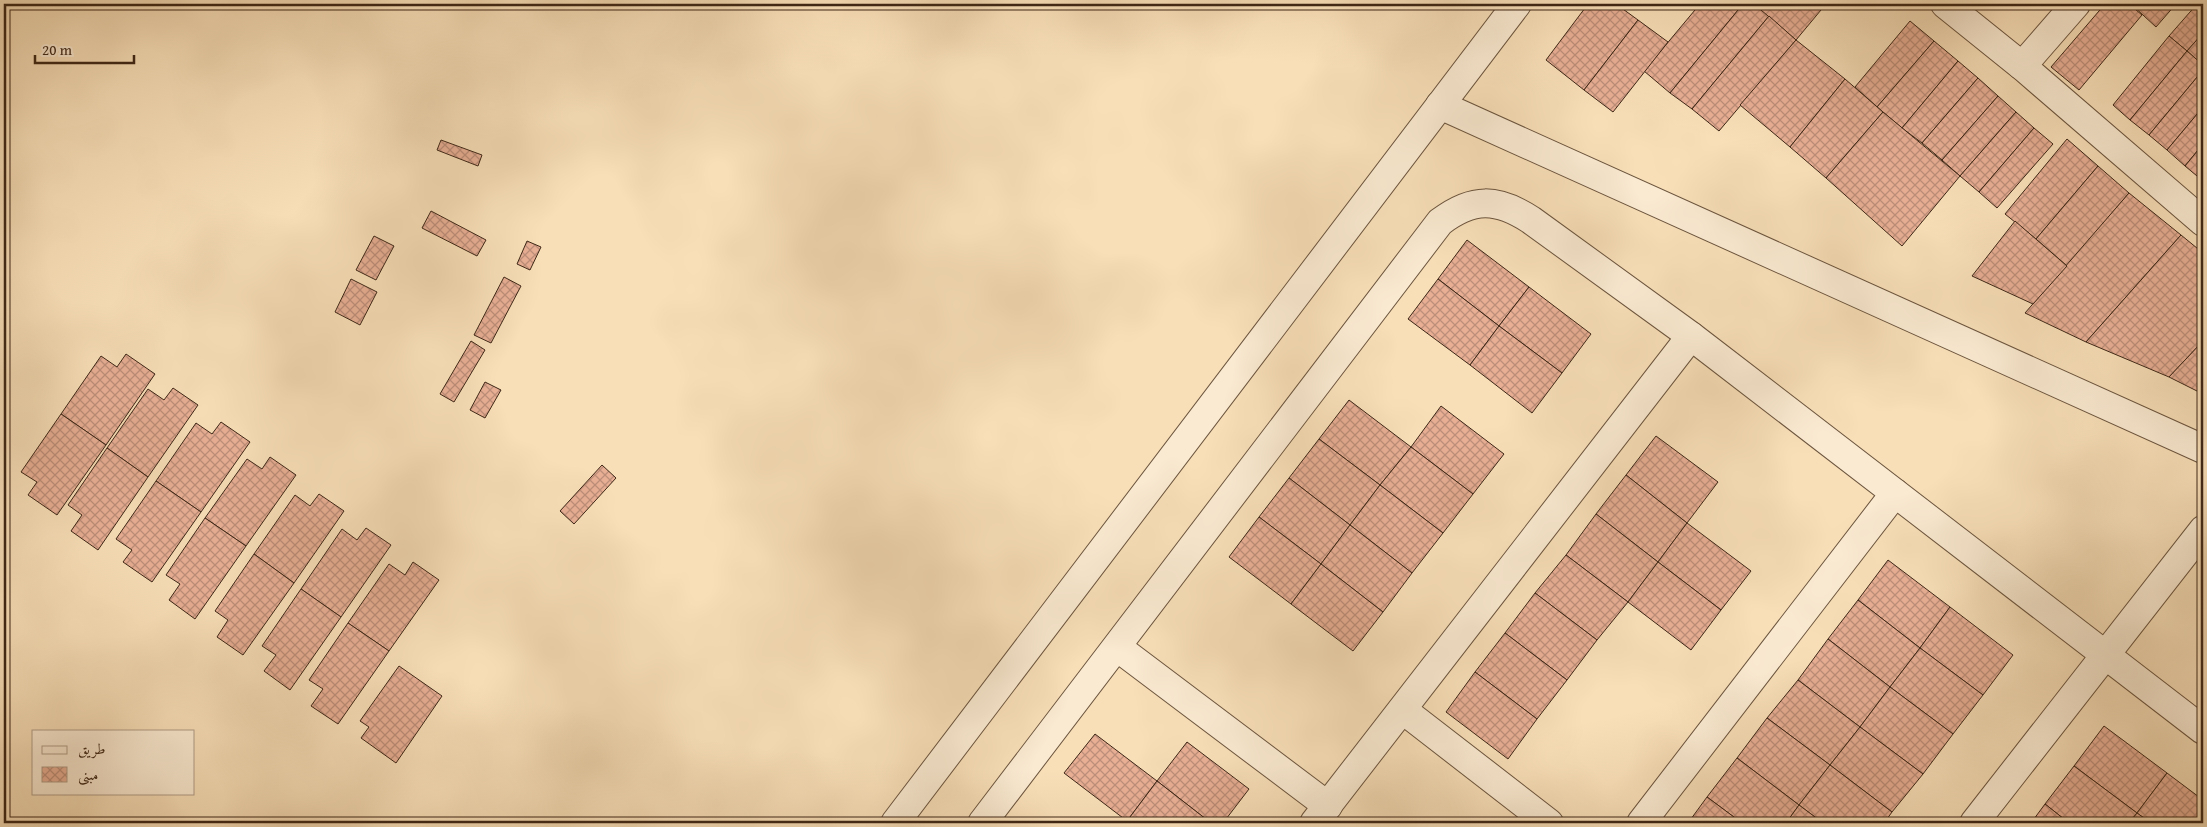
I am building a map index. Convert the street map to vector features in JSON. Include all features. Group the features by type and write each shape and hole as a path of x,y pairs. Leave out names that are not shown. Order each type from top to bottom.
{"street":[{"path":"895,823 1517,4"},
{"path":"1945,4 2022,66 2203,222"},
{"path":"2022,66 2076,4"},
{"path":"1440,104 2203,449"},
{"path":"982,823 1440,222 1454,212 1469,205 1485,203 1502,205 1517,211 1691,336 2203,730"},
{"path":"1117,647 1321,815 1691,336"},
{"path":"1641,823 1895,494"},
{"path":"1974,823 2203,530"},
{"path":"1402,710 1549,823"}],"building":[{"path":"1588,4 1616,4 1638,20 1584,90 1546,60"},
{"path":"1700,4 1743,4 1670,93 1644,71"},
{"path":"1743,4 1754,4 1769,16 1692,109 1670,93"},
{"path":"1754,4 1826,4 1796,40"},
{"path":"2105,4 2129,4 2142,15 2079,90 2051,67"},
{"path":"2131,4 2176,4 2156,27"},
{"path":"2197,4 2203,4 2203,33 2187,51 2169,36"},
{"path":"1769,16 1796,40 1719,131 1692,109"},
{"path":"1638,20 1668,42 1613,112 1584,90"},
{"path":"1910,21 1934,41 1877,107 1855,87"},
{"path":"2203,33 2203,65 2187,51"},
{"path":"2169,36 2187,51 2130,120 2113,105"},
{"path":"1796,40 1845,79 1790,147 1740,105"},
{"path":"1934,41 1958,61 1902,128 1877,107"},
{"path":"2187,51 2203,65 2203,70 2149,135 2130,120"},
{"path":"1958,61 1978,78 1922,143 1902,128"},
{"path":"2203,70 2203,107 2167,150 2149,135"},
{"path":"1978,78 1998,96 1942,160 1922,143"},
{"path":"1845,79 1883,112 1826,178 1790,147"},
{"path":"1998,96 2016,112 1960,176 1942,160"},
{"path":"2203,107 2203,144 2185,166 2167,150"},
{"path":"1883,112 1960,176 1902,246 1826,178"},
{"path":"2016,112 2034,128 1979,192 1960,176"},
{"path":"2034,128 2053,144 1997,208 1979,192"},
{"path":"2067,139 2098,166 2036,239 2005,214"},
{"path":"441,140 482,155 478,166 437,150"},
{"path":"2203,144 2203,181 2185,166"},
{"path":"2098,166 2129,193 2067,266 2036,239"},
{"path":"2129,193 2181,235 2086,342 2025,313"},
{"path":"431,211 486,240 477,256 422,228"},
{"path":"2015,221 2067,266 2033,304 1972,276"},
{"path":"2181,235 2203,253 2203,341 2169,377 2086,342"},
{"path":"374,236 394,246 376,280 356,270"},
{"path":"1467,240 1529,287 1499,326 1438,279"},
{"path":"527,241 541,247 530,270 517,264"},
{"path":"504,277 521,286 491,343 474,335"},
{"path":"351,279 377,292 360,325 335,312"},
{"path":"1438,279 1499,326 1470,365 1408,319"},
{"path":"1529,287 1591,334 1562,373 1499,326"},
{"path":"1499,326 1562,373 1532,413 1470,365"},
{"path":"471,341 485,350 454,402 440,394"},
{"path":"2203,341 2203,394 2169,377"},
{"path":"126,354 155,374 106,445 61,414 101,356 117,367"},
{"path":"485,382 501,390 485,418 470,410"},
{"path":"173,388 198,405 148,477 107,448 148,389 164,400"},
{"path":"1349,400 1411,447 1380,485 1319,439"},
{"path":"1441,406 1504,454 1473,494 1411,447"},
{"path":"61,414 106,445 57,515 28,495 37,482 21,472"},
{"path":"221,422 250,442 201,512 156,481 196,423 212,434"},
{"path":"1656,436 1718,482 1687,523 1626,475"},
{"path":"1319,439 1380,485 1350,525 1289,478"},
{"path":"1411,447 1473,494 1443,533 1380,485"},
{"path":"107,448 148,477 98,550 71,531 82,515 68,505"},
{"path":"270,457 296,475 246,546 205,518 247,459 262,469"},
{"path":"602,465 616,478 574,524 560,511"},
{"path":"1626,475 1687,523 1658,562 1596,514"},
{"path":"1289,478 1350,525 1321,564 1259,517"},
{"path":"156,481 201,512 152,582 123,562 132,550 116,539"},
{"path":"1380,485 1443,533 1412,573 1350,525"},
{"path":"319,494 344,511 294,583 254,554 295,495 310,506"},
{"path":"1596,514 1658,562 1628,602 1566,555"},
{"path":"1259,517 1321,564 1291,604 1229,557"},
{"path":"205,518 246,546 195,619 169,600 180,584 166,575"},
{"path":"1687,523 1751,571 1721,610 1658,562"},
{"path":"1350,525 1412,573 1383,612 1321,564"},
{"path":"366,528 391,545 341,617 301,589 342,529 357,540"},
{"path":"254,554 294,583 243,655 217,637 228,620 215,611"},
{"path":"1566,555 1628,602 1597,640 1535,593"},
{"path":"1888,560 1950,607 1920,648 1858,600"},
{"path":"413,562 439,580 389,651 348,623 389,564 405,575"},
{"path":"1658,562 1721,610 1691,650 1628,602"},
{"path":"1321,564 1383,612 1353,651 1291,604"},
{"path":"301,589 341,617 290,690 264,671 276,655 262,646"},
{"path":"1535,593 1597,640 1567,680 1505,633"},
{"path":"1858,600 1920,648 1890,687 1828,639"},
{"path":"1950,607 2013,655 1983,695 1920,648"},
{"path":"348,623 389,651 338,724 311,706 323,689 309,680"},
{"path":"1505,633 1567,680 1537,719 1475,672"},
{"path":"1828,639 1890,687 1860,727 1798,680"},
{"path":"1920,648 1983,695 1953,734 1890,687"},
{"path":"399,666 442,696 396,763 361,738 369,727 360,721"},
{"path":"1475,672 1537,719 1508,759 1446,712"},
{"path":"1798,680 1860,727 1830,765 1767,718"},
{"path":"1890,687 1953,734 1923,774 1860,727"},
{"path":"1767,718 1830,765 1799,805 1737,758"},
{"path":"2104,726 2167,773 2137,813 2074,766"},
{"path":"1860,727 1923,774 1892,812 1830,765"},
{"path":"1095,734 1157,781 1127,821 1064,773"},
{"path":"1187,742 1249,789 1223,823 1211,823 1157,781"},
{"path":"1737,758 1799,805 1786,823 1742,823 1707,797"},
{"path":"1830,765 1892,812 1884,823 1823,823 1799,805"},
{"path":"2074,766 2137,813 2129,823 2069,823 2045,804"},
{"path":"2167,773 2203,800 2203,823 2151,823 2137,813"},
{"path":"1157,781 1211,823 1130,823 1127,821"},
{"path":"1707,797 1742,823 1688,823"},
{"path":"2045,804 2069,823 2031,823"},
{"path":"1799,805 1823,823 1786,823"},
{"path":"2137,813 2151,823 2129,823"}]}
